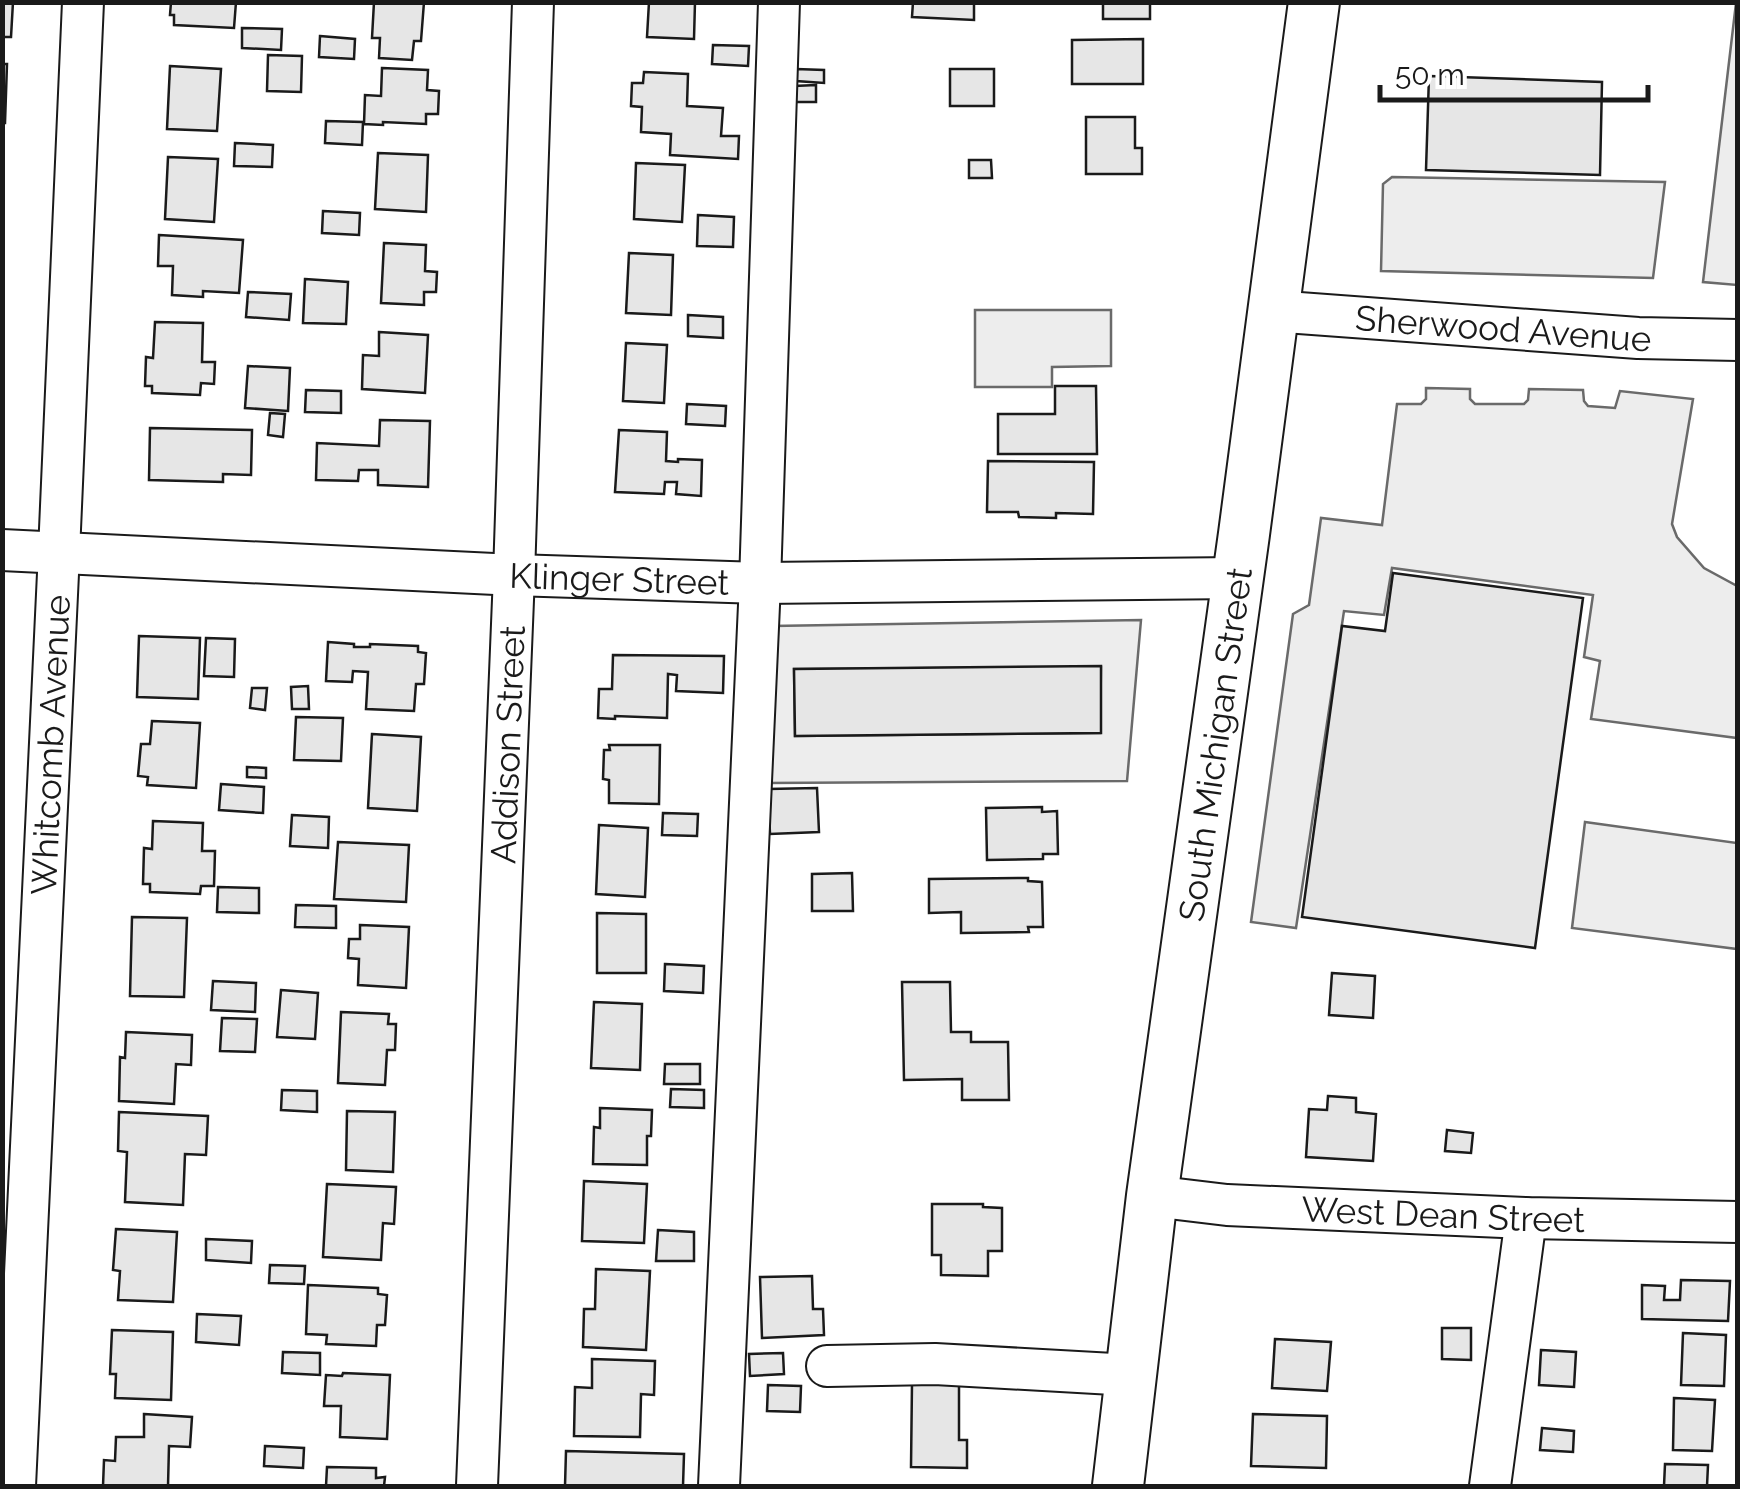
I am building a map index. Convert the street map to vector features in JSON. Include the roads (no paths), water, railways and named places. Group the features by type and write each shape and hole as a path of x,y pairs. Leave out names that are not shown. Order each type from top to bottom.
{"main road":[{"name":"South Michigan Street","path":"1118,1486 1152,1196 1314,2"}],"street":[{"name":"Whitcomb Avenue","path":"14,1486 83,2"},
{"name":"Addison Street","path":"477,1486 534,2"},
{"path":"719,1486 760,582 779,2"},
{"name":"Sherwood Avenue","path":"1272,311 1638,338 1738,340"},
{"name":"Klinger Street","path":"2,550 514,575 760,582 1238,578"},
{"name":"West Dean Street","path":"1152,1196 1226,1205 1526,1218 1738,1222"},
{"path":"1490,1486 1526,1218"},
{"path":"827,1366 935,1364 1131,1375"}]}
